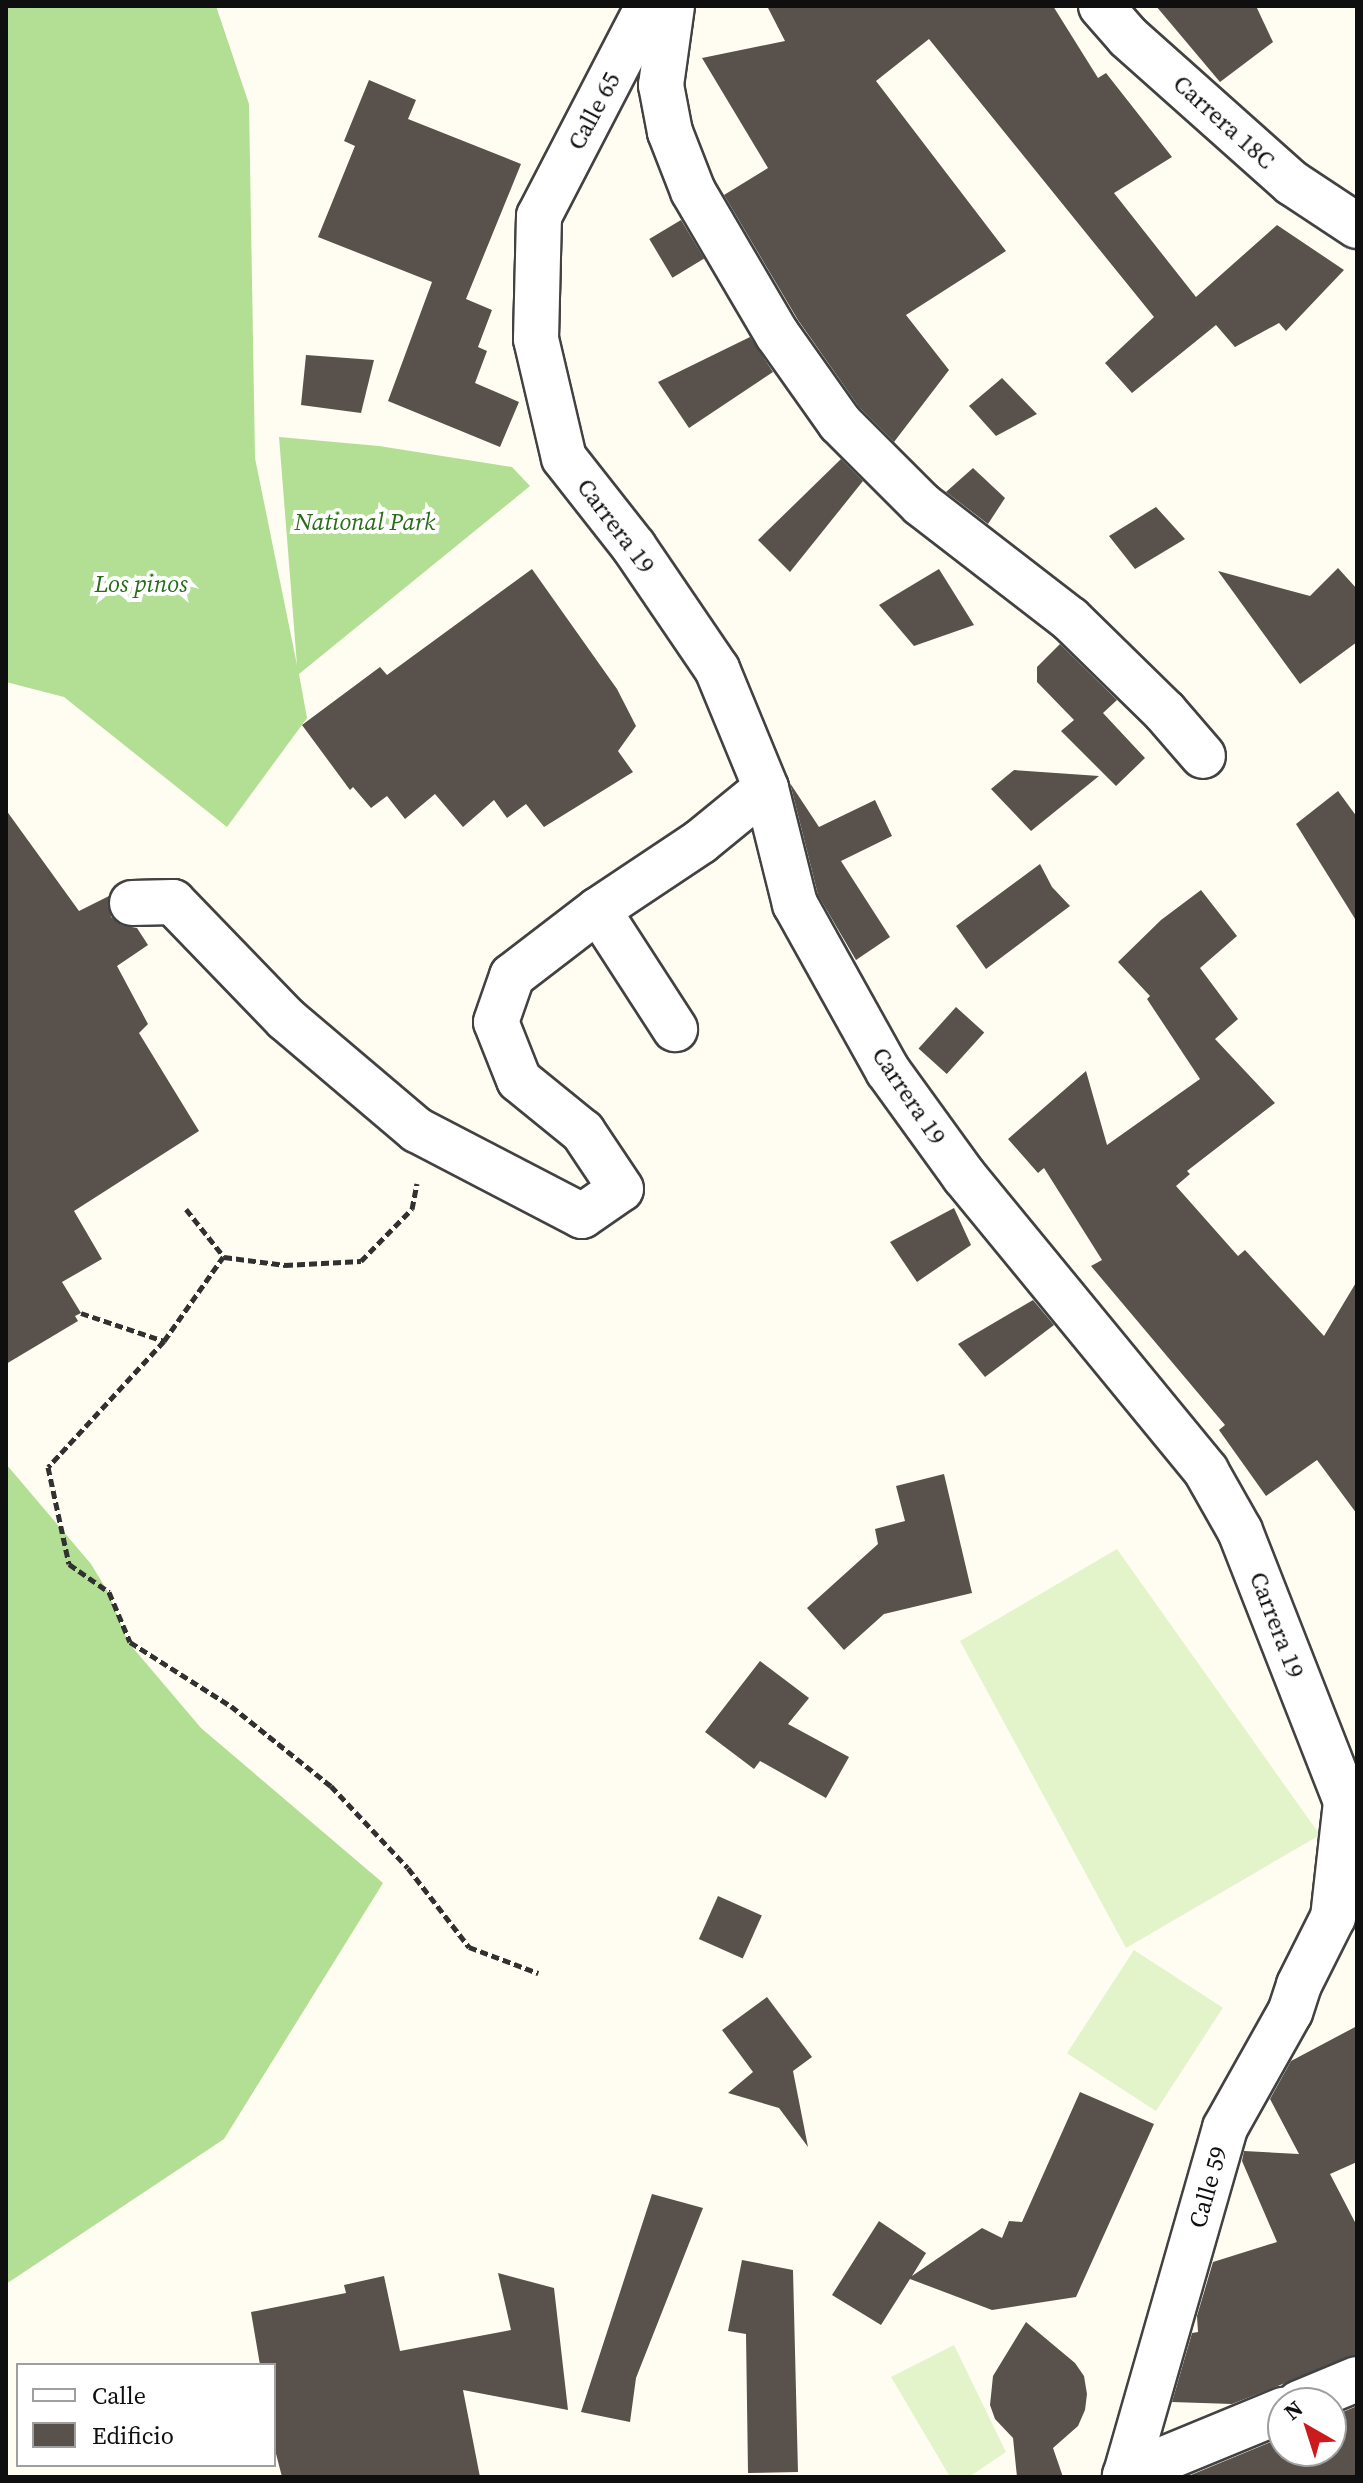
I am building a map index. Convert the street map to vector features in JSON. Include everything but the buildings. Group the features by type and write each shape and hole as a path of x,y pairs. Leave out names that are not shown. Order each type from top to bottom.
{"street":[{"name":"Calle 65","path":"539,216 648,6"},
{"path":"672,6 661,85 670,132 693,191 786,346 840,423 921,504 1070,619 1165,712 1203,756"},
{"name":"Carrera 18C","path":"1101,6 1128,37 1292,183 1357,226"},
{"name":"Carrera 19","path":"539,216 536,339 564,458 634,547 717,669 766,788 795,904 888,1071 964,1176 1206,1471 1240,1531 1346,1802 1345,1918"},
{"path":"132,903 173,902 286,1019 427,1135 582,1216 621,1189 583,1132 519,1080 496,1022 512,976 598,910 700,842 766,788"},
{"path":"598,910 675,1029"},
{"name":"Calle 59","path":"1125,2476 1225,2128 1290,2012 1299,1985 1345,1918"},
{"path":"1338,2387 1357,2379"},
{"path":"1125,2476 1267,2417"}],"path":[{"path":"186,1209 224,1257 285,1265 361,1261 412,1209 427,1135"},
{"path":"224,1257 164,1341 48,1467 69,1564 109,1592 130,1642 231,1706 331,1786 408,1868 469,1947 538,1973"},
{"path":"81,1313 164,1341"}],"green space":[{"name":"Los pinos","path":"6,6 216,6 249,104 255,458 297,665 279,437 379,446 512,467 530,486 299,674 307,718 227,827 64,697 6,682"},
{"path":"6,1464 91,1564 108,1592 128,1642 201,1728 383,1883 224,2139 6,2284"},
{"path":"1117,1549 1320,1835 1126,1948 960,1641"},
{"path":"1134,1950 1223,2008 1156,2111 1067,2053"},
{"path":"954,2345 1006,2452 969,2477 950,2477 891,2377"}],"park label":[{"name":"National Park","path":"365,522"}]}
